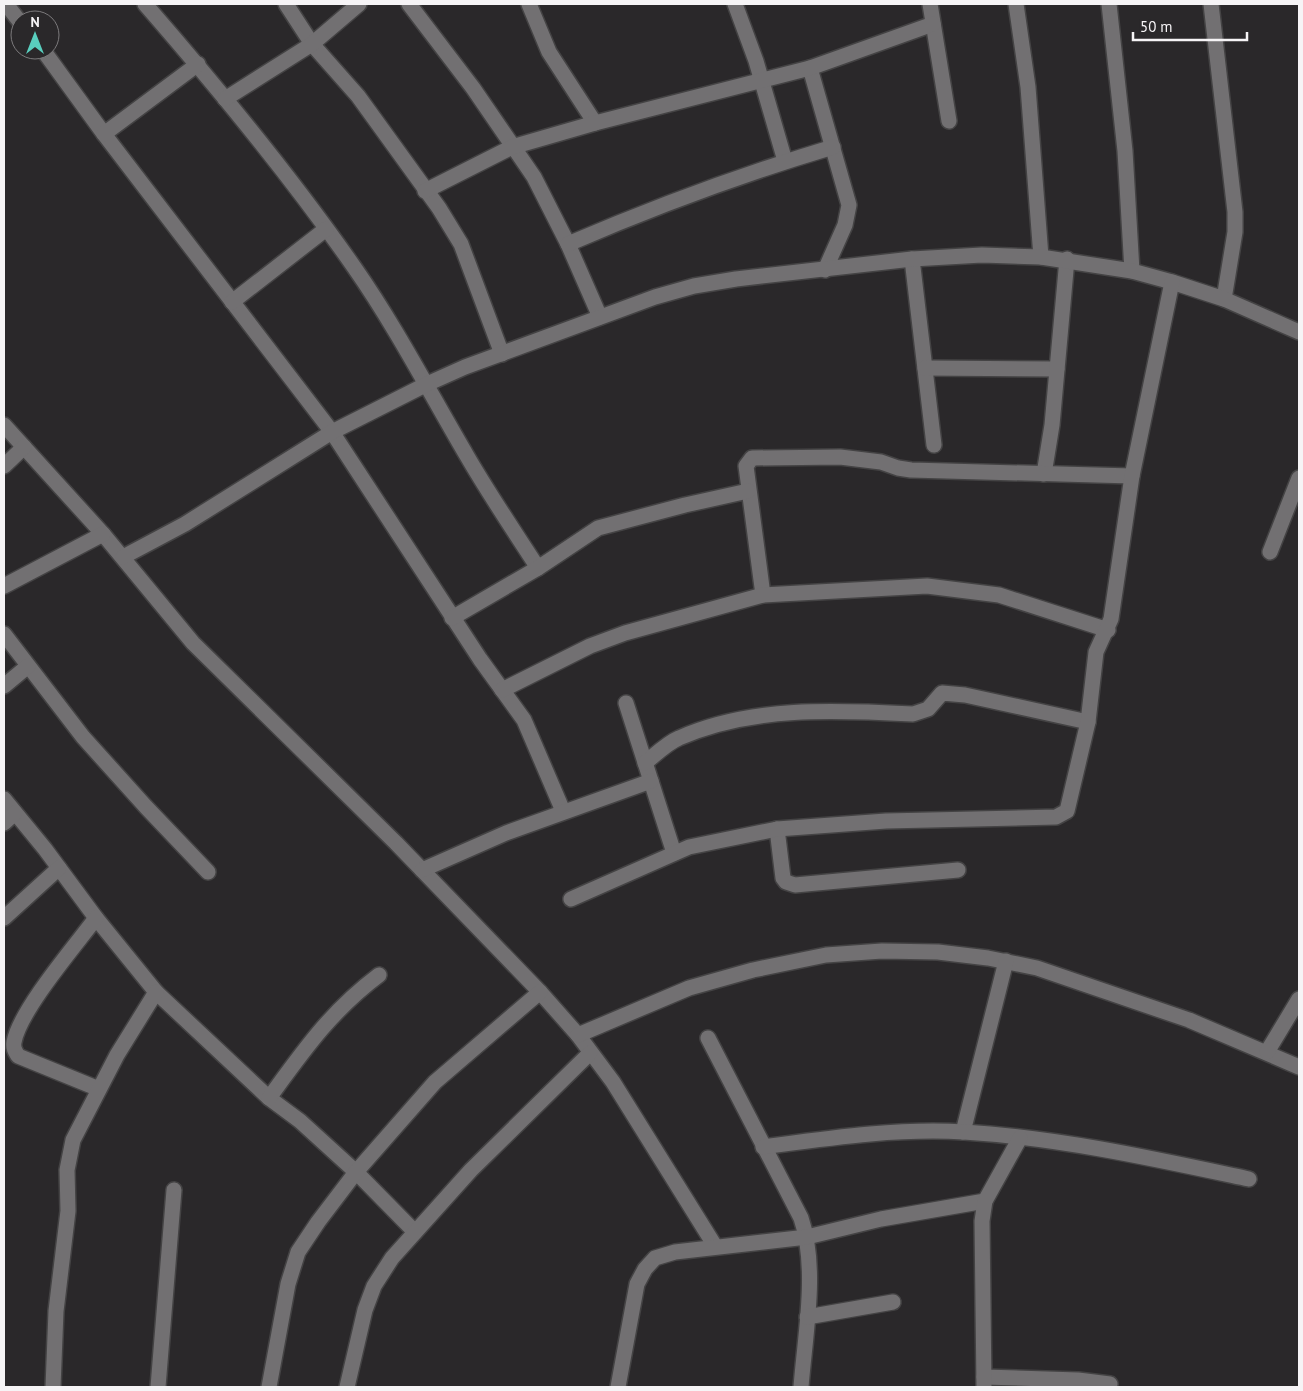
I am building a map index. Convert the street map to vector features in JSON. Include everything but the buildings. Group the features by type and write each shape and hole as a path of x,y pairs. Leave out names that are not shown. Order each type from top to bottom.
{"street":[{"path":"145,4 198,64 262,143 355,269 427,384 467,457 538,568"},
{"path":"286,4 312,44 358,96 439,208 461,244 502,354"},
{"path":"225,99 312,44 359,4"},
{"path":"409,4 473,88 534,177 568,244 600,317"},
{"path":"529,4 549,52 595,123"},
{"path":"735,4 762,82 786,161"},
{"path":"930,4 949,121"},
{"path":"1016,4 1028,87 1041,257"},
{"path":"1109,4 1125,151 1132,271"},
{"path":"1211,4 1234,212 1234,232 1224,299"},
{"path":"425,191 512,147 595,123 762,82 810,68 933,24"},
{"path":"50,60 104,134 332,432 452,618 524,720 563,811"},
{"path":"104,134 198,64"},
{"path":"810,68 849,206 849,214 825,270"},
{"path":"568,244 625,219 786,161 833,147"},
{"path":"232,302 326,229"},
{"path":"123,557 185,524 332,432 427,384 465,366 654,297 694,286 736,279 912,259 982,255 1041,257 1067,259 1132,271 1172,282 1224,299 1299,332"},
{"path":"912,259 934,446"},
{"path":"1044,474 1052,425 1067,259"},
{"path":"571,899 690,847 777,829 886,821 1056,817 1067,811 1088,722 1096,652 1108,630 1132,476 1172,282"},
{"path":"925,368 1057,368"},
{"path":"4,425 123,557 193,643 422,870 540,992 578,1035 613,1082 715,1246"},
{"path":"4,466 24,447"},
{"path":"763,595 746,466 748,461 756,458 840,458 880,462 911,470 1132,476"},
{"path":"1270,552 1299,478"},
{"path":"452,618 538,568 598,528 748,491"},
{"path":"4,586 103,534"},
{"path":"502,690 590,646 625,633 763,595 927,586 1000,595 1108,630"},
{"path":"4,634 83,737 208,872"},
{"path":"4,686 28,666"},
{"path":"645,763 677,738 714,726 789,712 913,714 928,709 942,693 965,695 1088,722"},
{"path":"626,703 674,854"},
{"path":"422,870 563,811 651,781"},
{"path":"4,799 9,818 59,868 96,918 156,992 268,1098 300,1121 356,1172 415,1232"},
{"path":"777,829 783,878 786,882 795,884 958,870"},
{"path":"4,918 59,868"},
{"path":"96,918 47,982 17,1032 13,1044 14,1051 18,1056 99,1089"},
{"path":"578,1035 689,988 753,970 826,955 882,951 938,952 1037,968 1189,1020 1267,1052 1299,1068"},
{"path":"963,1132 1006,962"},
{"path":"268,1098 321,1028 351,996 379,975"},
{"path":"53,1387 56,1311 68,1211 69,1155 73,1140 117,1055 156,992"},
{"path":"269,1387 288,1284 298,1252 356,1172 435,1082 540,992"},
{"path":"1267,1052 1299,999"},
{"path":"708,1038 801,1218 807,1237 807,1317 801,1387"},
{"path":"347,1387 365,1310 374,1286 392,1258 489,1152 590,1053"},
{"path":"763,1147 868,1133 963,1132 1092,1146 1249,1179"},
{"path":"1020,1138 985,1201 982,1221 984,1382 1078,1380 1110,1384"},
{"path":"158,1387 174,1190"},
{"path":"618,1387 637,1284 645,1269 655,1258 675,1252 715,1246 807,1237 881,1219 985,1201"},
{"path":"807,1317 893,1302"}]}
